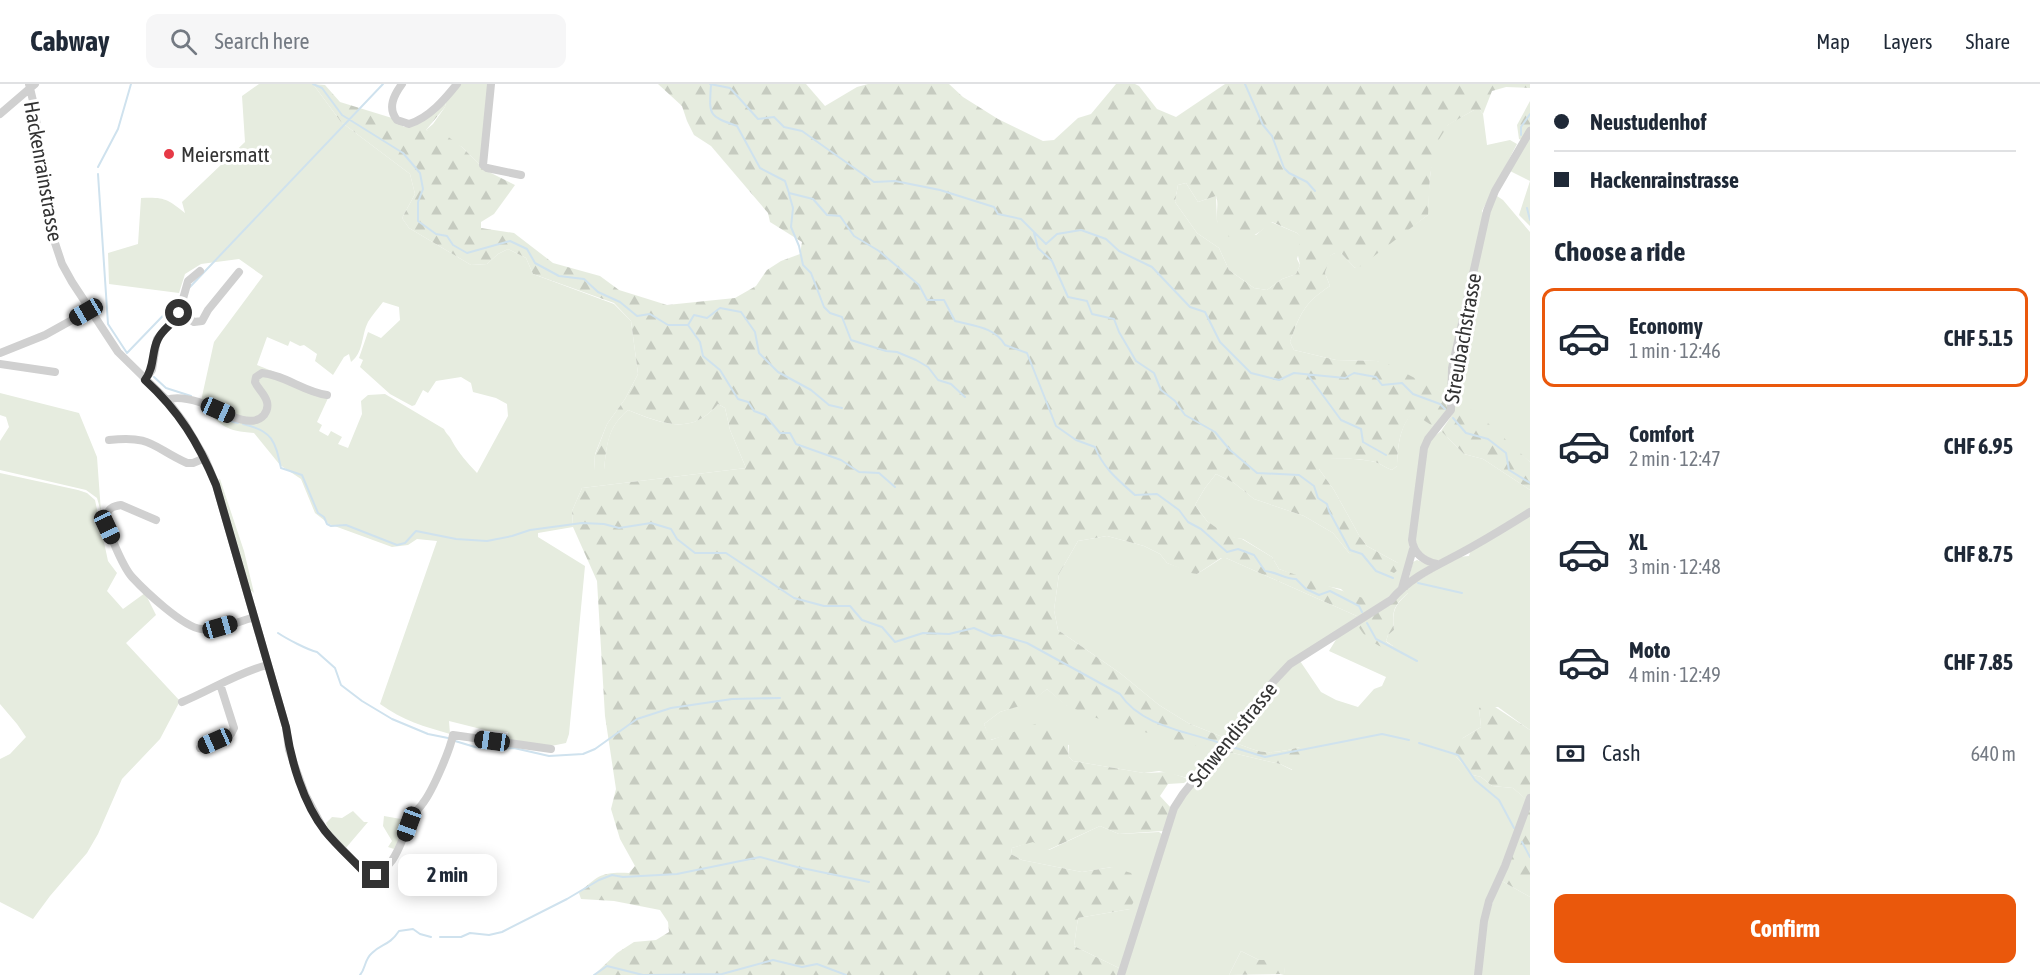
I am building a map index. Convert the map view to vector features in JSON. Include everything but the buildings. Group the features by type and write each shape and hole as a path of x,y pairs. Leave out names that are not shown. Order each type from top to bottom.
{"street":[{"path":"402,84 392,102 393,115 397,120 409,124 427,114 458,84"},
{"path":"490,84 483,165 487,168 522,176"},
{"path":"0,114 31,85"},
{"name":"Hackenrainstrasse","path":"31,85 54,240 62,264 118,352 167,400 190,431 205,458 216,485 286,727 289,750 315,815 324,831 367,875 371,876 389,865 400,849 412,817 431,789 453,735 551,749"},
{"name":"Streubachstrasse","path":"1402,588 1413,549 1412,540 1424,448 1428,439 1448,415 1453,404 1452,368 1485,216 1495,191 1530,131"},
{"path":"145,380 152,370 157,339 177,317 188,281 200,271"},
{"path":"179,313 194,322 202,321 208,310 239,272"},
{"path":"0,353 45,335 90,310"},
{"path":"0,364 55,372"},
{"path":"167,400 172,398 200,402 235,418 255,420 265,414 267,408 265,397 255,382 256,377 262,373 274,375 307,390 327,395"},
{"path":"109,440 124,438 145,440 187,463 205,458"},
{"path":"156,520 121,505 111,508 107,513 107,527 131,576 179,619 198,629 220,627 254,617"},
{"name":"Schwendistrasse","path":"1121,975 1174,808 1273,682 1290,664 1391,600 1402,588 1437,564 1530,512"},
{"path":"1413,549 1427,562 1437,564"},
{"path":"182,702 238,677 247,670 267,665"},
{"path":"200,748 231,734 234,728 220,684"},
{"path":"1478,975 1484,921 1489,901 1505,866 1530,798"}],"green space":[{"path":"259,84 313,84 341,122 410,174 415,194 402,218 409,228 471,265 487,264 508,249 526,258 533,274 614,304 631,321 638,374 625,399 607,424 595,454 594,470 604,470 609,437 616,423 628,410 664,423 686,424 697,421 718,404 725,408 730,430 746,468 582,488 572,511 573,527 538,533 538,537 585,566 569,734 566,743 551,746 507,739 508,732 489,731 449,721 450,734 405,719 380,704 437,541 417,539 408,545 392,547 329,524 315,513 301,479 280,465 254,433 230,429 202,408 201,404 242,421 258,421 267,414 269,406 258,379 262,376 278,378 320,395 329,396 317,422 322,425 319,431 328,436 331,431 342,437 338,444 348,448 362,414 361,401 368,395 385,394 444,429 477,473 508,416 507,404 496,398 473,392 471,383 461,377 436,381 428,393 423,390 415,405 412,406 390,394 360,367 363,360 359,358 368,332 381,338 400,320 399,307 383,302 368,322 358,354 351,362 349,354 344,357 333,375 315,361 317,354 304,345 300,346 290,341 288,346 267,337 257,365 277,375 261,373 254,376 253,380 265,402 266,409 257,417 233,415 201,401 214,342 263,276 239,259 201,264 185,274 179,293 109,284 108,253 138,244 141,198 165,200 185,213 182,202 245,142 242,96"},
{"path":"313,84 325,85 340,102 392,118 404,127 446,101 445,107 426,130 447,136 462,147 485,170 515,185 494,214 481,222 481,228 514,233 553,263 600,276 619,290 667,305 735,298 756,286 767,270 781,261 800,254 802,242 770,222 768,213 711,146 694,135 682,106 658,84 806,84 825,106 857,87 868,84 949,84 963,97 998,119 1043,141 1054,140 1078,118 1091,114 1116,84 1139,86 1157,109 1176,117 1225,84 1530,84 1530,88 1506,87 1492,91 1483,114 1480,110 1474,110 1448,125 1438,141 1430,175 1428,215 1361,266 1355,268 1341,253 1330,256 1325,273 1330,286 1314,298 1304,310 1290,342 1294,350 1336,360 1386,363 1451,397 1450,406 1434,427 1413,413 1408,419 1400,438 1397,466 1392,470 1375,462 1362,460 1338,459 1319,462 1319,469 1334,490 1360,537 1367,546 1398,563 1398,570 1394,573 1349,553 1333,533 1304,516 1254,499 1234,483 1216,474 1195,505 1207,521 1228,536 1242,539 1272,557 1279,569 1366,599 1365,613 1359,617 1226,558 1221,558 1197,574 1167,563 1160,554 1144,546 1107,536 1078,541 1059,574 1054,610 1058,630 1120,673 1159,705 1188,723 1225,738 1216,750 1211,750 1104,721 1065,705 1047,689 1030,703 1000,712 984,724 991,740 1038,723 1051,723 1067,732 1069,757 1073,761 1144,773 1168,772 1189,779 1184,783 1168,784 1160,796 1171,808 1163,831 1119,834 1100,826 1048,850 1033,842 1012,848 1011,854 1022,860 1082,872 1112,867 1131,873 1140,889 1130,909 1078,918 1074,946 1121,969 1119,975 594,975 617,953 634,942 656,940 669,932 668,922 660,910 614,901 581,899 579,893 601,876 612,873 629,873 635,866 620,839 611,809 616,789 605,716 597,581 573,527 572,511 582,488 746,468 730,430 725,408 718,404 708,414 687,424 664,423 628,410 616,423 609,437 604,470 594,470 595,455 607,424 625,399 638,374 631,321 614,303 533,274 526,258 508,249 487,264 471,265 409,228 402,218 415,194 410,174 341,122","holes":["1186,183 1198,202 1216,196 1219,227 1230,237 1249,238 1272,222 1297,233 1302,238 1297,251 1300,265 1296,274 1282,279 1267,290 1254,288 1229,270 1219,248 1197,233 1175,202 1178,185"]},
{"path":"460,84 489,84 480,165 462,147 426,130 433,124 445,107 446,101"},
{"path":"1530,101 1530,136 1526,142 1519,139 1517,125"},
{"path":"1474,110 1480,110 1483,114 1487,145 1510,140 1517,144 1482,211 1451,397 1377,361 1336,360 1294,350 1290,342 1300,316 1314,298 1330,286 1325,273 1329,256 1341,253 1355,268 1428,215 1431,166 1437,141 1449,124"},
{"path":"1530,136 1530,181 1510,171"},
{"path":"1530,181 1530,226 1519,215"},
{"path":"1186,183 1198,202 1216,196 1217,222 1256,235 1271,222 1297,233 1303,238 1297,259 1300,265 1296,274 1282,279 1267,290 1254,288 1229,270 1219,248 1197,233 1175,202 1178,185"},
{"path":"1497,196 1530,232 1530,462 1455,400 1452,380 1486,221"},
{"path":"0,393 79,413 97,457 101,512 97,498 86,490 0,470 0,441 9,427 6,417 0,415"},
{"path":"1455,400 1478,414 1530,462 1530,490 1483,459 1464,454 1441,431 1452,415"},
{"path":"1413,412 1434,427 1427,438 1410,536 1409,556 1399,588 1367,615 1341,589 1321,585 1279,569 1272,557 1243,539 1228,537 1207,521 1195,505 1216,474 1234,483 1254,499 1304,516 1333,533 1349,553 1398,563 1367,546 1319,469 1318,461 1337,458 1362,460 1375,462 1392,470 1397,466 1402,431"},
{"path":"1441,431 1464,454 1483,459 1530,490 1530,510 1447,558 1435,561 1419,552 1414,534 1426,449 1430,440"},
{"path":"0,473 78,490 87,493 95,500 108,561 117,573 107,591 123,609 145,593 156,615 126,643 180,701 160,739 122,779 98,834 87,853 33,919 0,902 0,759 10,754 26,737 0,704"},
{"path":"220,479 244,551 254,593 250,590 217,480"},
{"path":"1530,514 1530,730 1498,707 1479,708 1481,727 1463,738 1456,757 1473,775 1481,777 1492,786 1513,788 1528,801 1497,878 1477,975 1280,975 1284,974 1285,960 1259,960 1241,951 1229,975 1122,975 1174,810 1220,750 1280,764 1292,770 1300,747 1278,752 1263,752 1228,740 1282,675 1300,661 1321,692 1358,707 1374,689 1382,686 1386,677 1329,651 1337,638 1357,625 1393,646 1386,641 1388,635 1394,630 1395,609 1408,593 1406,588 1457,557 1469,556 1471,549"},
{"path":"1107,536 1144,546 1160,554 1167,563 1197,574 1222,558 1226,558 1359,617 1299,659 1225,738 1188,723 1159,705 1120,673 1058,630 1054,610 1059,574 1078,541"},
{"path":"1417,560 1432,566 1408,582 1413,562"},
{"path":"1408,589 1408,593 1395,609 1394,630 1388,635 1386,641 1393,649 1383,648 1364,634 1358,625"},
{"path":"1047,689 1066,705 1216,750 1190,782 1188,778 1159,771 1144,773 1073,761 1069,757 1069,745 1011,734 990,740 984,724 1000,712 1030,702"},
{"path":"1489,703 1530,730 1530,803 1513,788 1492,786 1481,777 1473,775 1456,757 1455,747 1463,738 1481,727 1479,708"},
{"path":"1228,740 1263,752 1278,752 1300,747 1303,749 1298,769 1293,770 1280,764 1220,750"},
{"path":"1530,805 1530,897 1500,880"},
{"path":"353,811 364,822 368,822 345,849 330,835 326,823 332,817 342,818"},
{"path":"384,816 401,819 406,825 394,849 388,847 392,841 383,826"},
{"path":"1100,826 1119,834 1159,832 1162,834 1121,969 1074,946 1078,918 1130,909 1112,867 1082,872 1022,860 1011,854 1012,848 1033,841 1049,850"},
{"path":"389,859 385,866 370,872 363,866"},
{"path":"1500,880 1530,897 1530,975 1480,975 1485,926"},
{"path":"1241,951 1259,960 1286,960 1284,974 1229,975"}],"waterway":[{"path":"98,167 118,129 131,84"},
{"path":"313,84 322,88 342,115 403,153 420,173 423,189 418,202 418,221 436,234 447,236 453,245 467,253 510,241 527,249 535,263 559,276 584,279 598,292 620,302 637,316 650,314 668,325 688,325"},
{"path":"189,288 383,84"},
{"path":"710,84 730,88 758,119 774,117 784,127 802,131 874,182 895,181 940,190 994,207 998,214 1021,219 1046,244 1057,234 1081,230 1106,239 1119,251 1152,267 1190,307 1205,312 1220,342 1251,373 1279,380 1294,373 1345,378 1354,373 1376,377 1382,385 1402,383 1413,394 1440,404 1445,409"},
{"path":"1245,84 1263,125 1272,136 1284,168 1307,182 1315,191"},
{"path":"711,85 712,113 720,120 737,126 760,168 785,181 789,193 813,199 827,215 840,216 854,236 879,251 919,285 927,300 944,300 955,321 990,331 996,334 1005,345 1027,353 1056,426 1076,440 1095,447 1107,467 1135,495 1157,494 1227,552 1238,549 1254,555 1265,571 1296,579 1306,589 1319,595 1330,591 1359,606 1362,612"},
{"path":"1521,135 1521,127 1530,114"},
{"path":"98,174 108,324 127,353 181,297"},
{"path":"789,194 793,208 791,227 799,246 803,265 811,273 824,307 830,313 842,317 851,340 886,351 897,352 916,360 928,367 938,380 951,384 965,397"},
{"path":"1527,208 1530,220"},
{"path":"1034,233 1038,248 1052,261 1068,297 1087,301 1092,314 1114,319 1136,361 1154,373 1161,390 1175,401 1185,415 1215,432 1230,450 1257,473 1299,475 1314,486 1318,498 1327,504 1350,550 1362,554 1376,571 1393,578"},
{"path":"688,325 694,315 707,318 720,308 741,312 755,332 759,353 778,372 811,390 829,405 842,408"},
{"path":"688,325 700,342 703,356 720,370 738,399 748,402 754,411 765,415 780,433 790,433 796,444 841,460 859,472 879,473 895,487"},
{"path":"1308,375 1341,420 1361,429 1363,442 1386,455"},
{"path":"154,377 166,388 191,396"},
{"path":"208,410 222,419 238,423"},
{"path":"1453,418 1466,433 1488,439 1506,453 1509,470 1530,483"},
{"path":"243,424 261,430 271,438 281,468 302,475 318,513 331,526 346,525 397,545 405,543 416,531 456,539 487,541 530,530 582,523 604,524 619,528 651,523 671,529 677,539 695,553 726,553 794,598 824,606 850,606 862,620 882,627 895,642 923,633 949,634 974,628 992,636 1000,635 1027,643 1120,694 1129,705 1151,720 1217,742"},
{"path":"1418,583 1462,593"},
{"path":"1367,623 1376,639 1417,661"},
{"path":"278,633 317,652 335,668 341,685 362,701 392,719 428,734 448,738"},
{"path":"455,741 475,747 514,748 549,756 583,754 595,749 637,719 671,708 732,699 780,698"},
{"path":"1229,746 1265,757 1382,734 1409,740"},
{"path":"1419,743 1458,755 1475,780 1499,800 1514,828"},
{"path":"1522,842 1530,857"},
{"path":"440,937 461,937 470,933 489,935 502,932 612,875 623,877 677,874 760,857 869,882"},
{"path":"360,975 369,956 399,931 413,929 431,937"},
{"path":"594,975 607,966 643,975 722,974 773,960 802,967 817,964 846,975"}],"place":[{"name":"Meiersmatt","path":"169,154"}],"route":[{"path":"179,313 157,339 152,370 145,380 167,400 185,424 205,458 216,485 286,727 289,750 305,794 324,831 367,875 376,875"}]}
